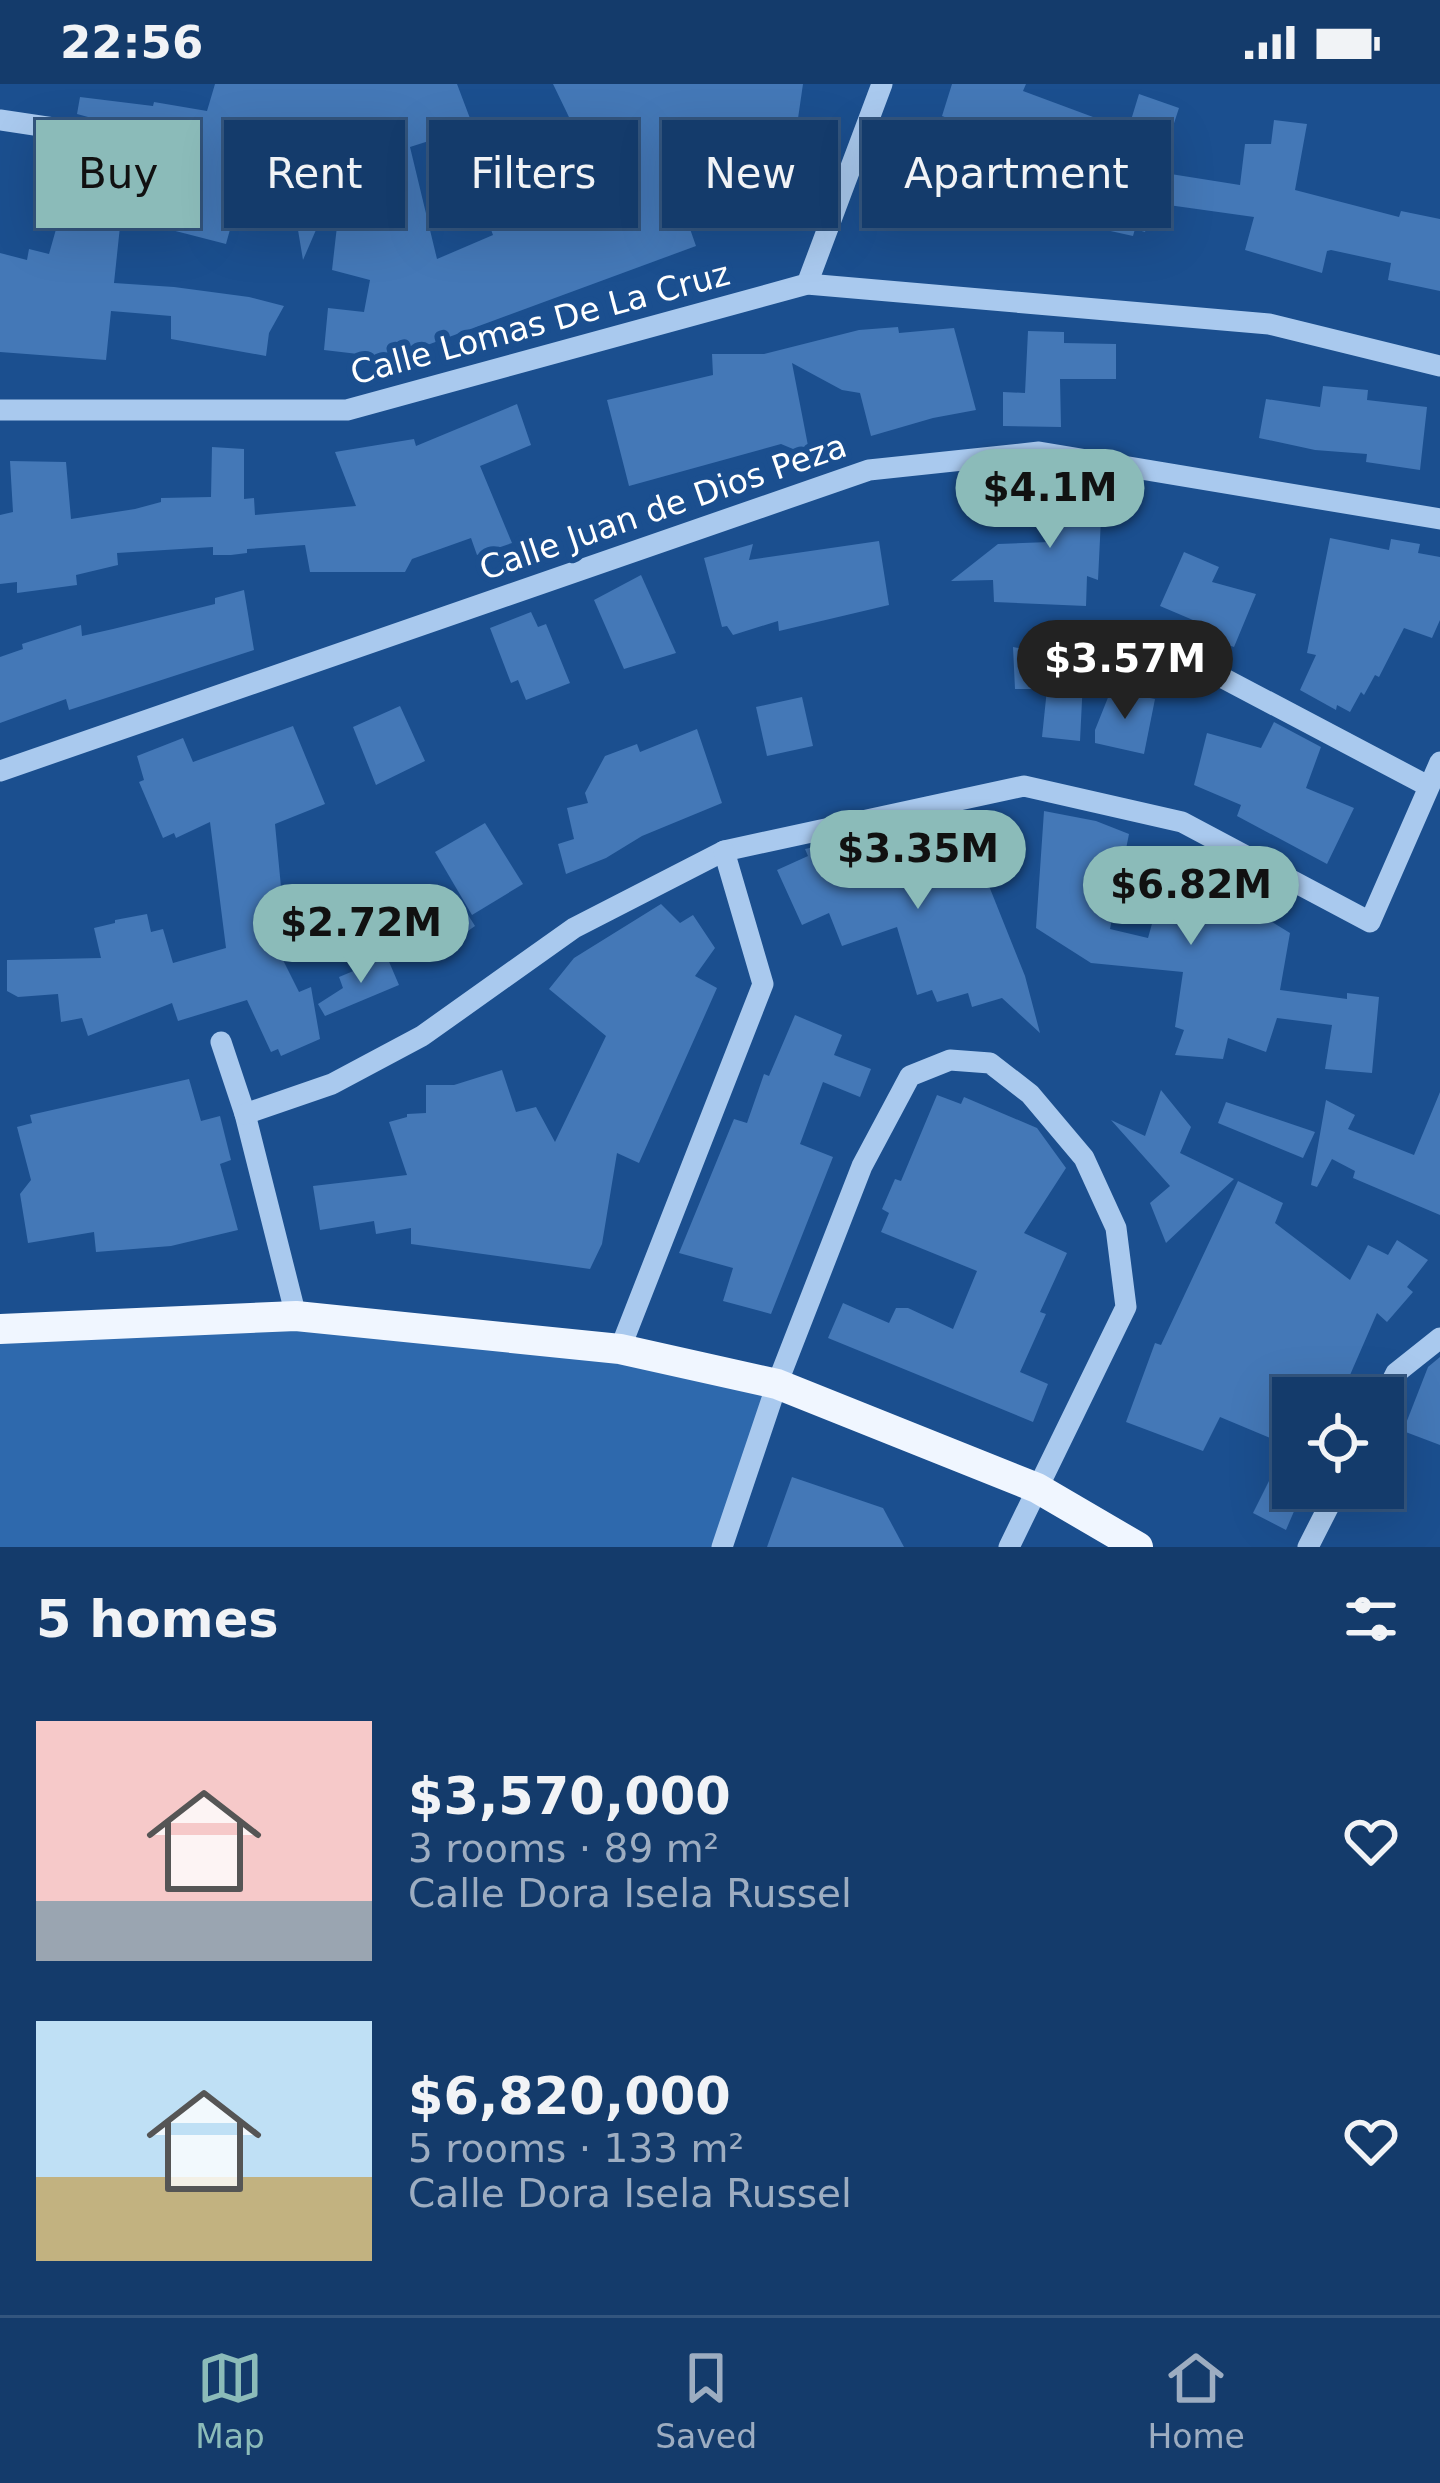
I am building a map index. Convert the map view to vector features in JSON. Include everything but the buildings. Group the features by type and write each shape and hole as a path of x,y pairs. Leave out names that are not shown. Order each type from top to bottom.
{"main road":[{"path":"1,1324 296,1316 620,1349 776,1384 1037,1489 1138,1547"}],"street":[{"path":"882,84 807,284 1269,324 1440,367"},
{"path":"0,120 36,125"},
{"name":"Calle Lomas De La Cruz","path":"0,410 347,410 807,284"},
{"name":"Calle Juan de Dios Peza","path":"0,771 869,470 1039,452 1440,519"},
{"path":"1187,658 1428,786"},
{"path":"245,1114 332,1084 422,1036 574,928 724,850 1024,786 1182,822 1370,922 1440,762"},
{"path":"620,1349 763,984 724,850"},
{"path":"220,1042 245,1114 296,1316"},
{"path":"722,1547 776,1384 862,1166 910,1076 950,1060 990,1063 1030,1094 1084,1158 1116,1228 1126,1307 1010,1547"},
{"path":"1394,1377 1440,1338"},
{"path":"1308,1547 1327,1509"}],"shaded area":[{"path":"296,1316 777,1384 722,1547 0,1547 0,1329"}]}
